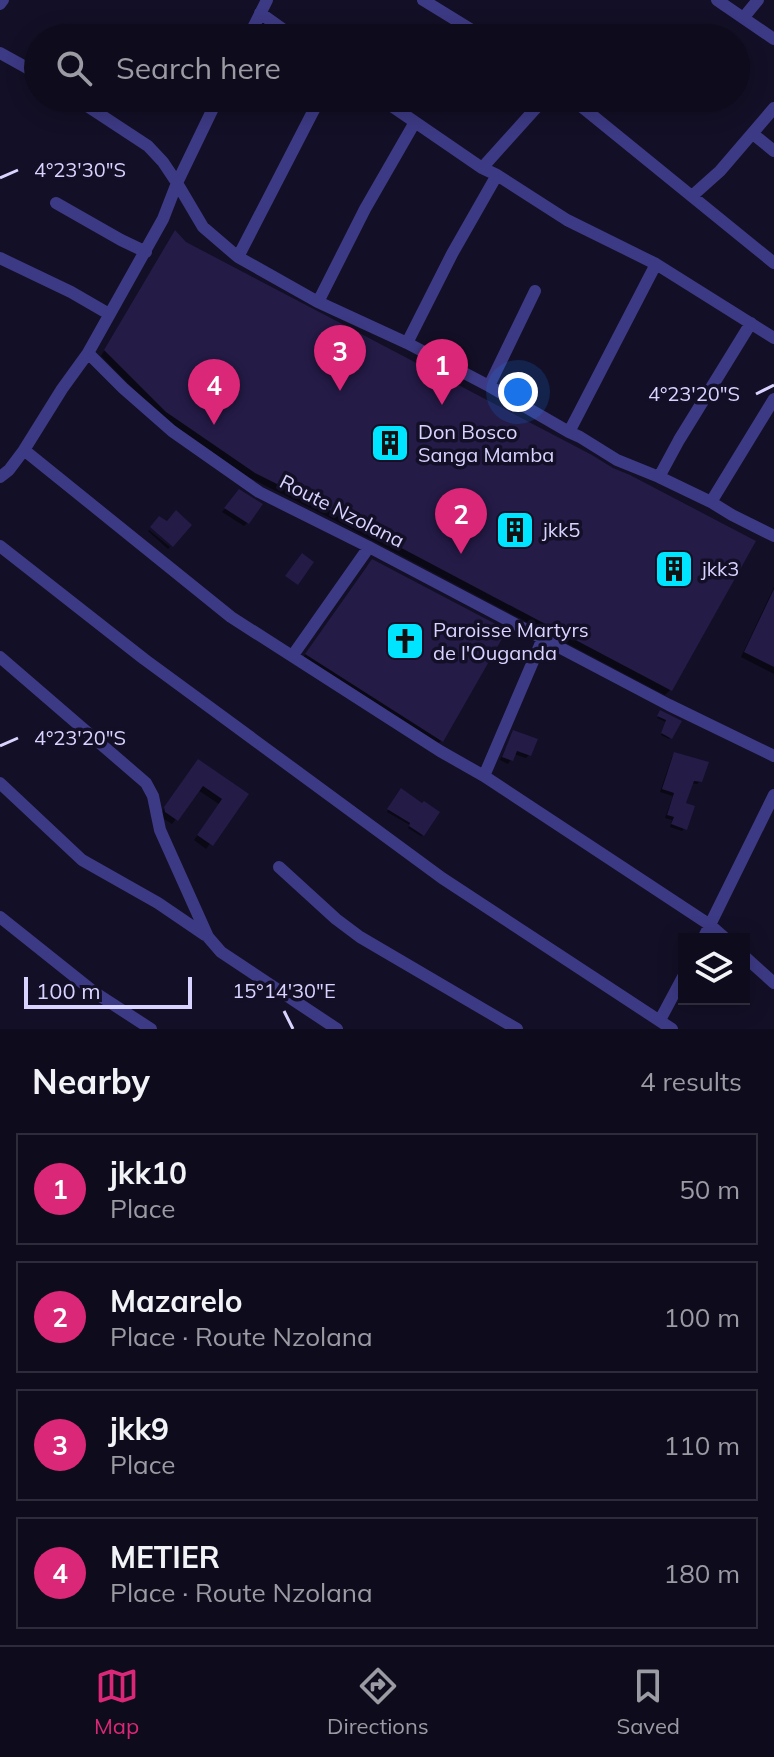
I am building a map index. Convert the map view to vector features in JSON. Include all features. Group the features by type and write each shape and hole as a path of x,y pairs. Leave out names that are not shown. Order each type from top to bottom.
{"street":[{"path":"425,0 463,24"},
{"path":"717,0 774,39"},
{"path":"744,17 758,0"},
{"path":"254,24 263,4 282,24"},
{"path":"0,53 24,66"},
{"path":"692,196 720,171 774,108"},
{"path":"96,112 148,146 163,162 203,227 238,257 318,302 407,343 489,386 617,460 711,502 774,536"},
{"path":"0,477 24,450 88,353 163,219 211,112"},
{"path":"238,257 313,112"},
{"path":"400,112 482,168 567,220 656,264 774,338"},
{"path":"482,168 532,112"},
{"path":"588,112 774,263"},
{"path":"318,302 365,209 415,122"},
{"path":"753,134 774,151"},
{"path":"407,343 497,175"},
{"path":"56,203 146,252"},
{"path":"0,258 109,314"},
{"path":"569,432 656,264"},
{"path":"489,386 535,291"},
{"path":"659,477 751,323"},
{"name":"Route Nzolana","path":"88,353 172,431 259,492 669,705 774,756"},
{"path":"711,502 774,399"},
{"path":"24,450 218,607 440,751 484,776 719,933"},
{"path":"0,546 144,659 442,878 672,1029"},
{"path":"293,655 369,547"},
{"path":"484,776 543,638"},
{"path":"0,657 146,783 153,796 160,830 208,937"},
{"path":"0,783 82,860 158,903 208,937 236,964 337,1029"},
{"path":"706,933 774,795"},
{"path":"279,867 360,937 517,1029"},
{"path":"0,917 94,992 151,1029"},
{"path":"750,961 774,983"},
{"path":"660,1020 678,986"}],"building":[{"name":"Don Bosco Sanga Mamba","path":"175,230 186,242 756,541 672,691 255,473 166,412 104,350"},
{"path":"239,489 263,504 249,524 224,508"},
{"path":"176,510 192,525 173,547 150,527 159,516 167,521"},
{"path":"302,553 314,562 298,585 285,576"},
{"name":"Paroisse Martyrs de l'Ouganda","path":"372,559 507,630 443,742 305,654"},
{"path":"774,589 774,667 744,652"},
{"path":"660,710 682,721 672,739 661,733 666,720 657,716"},
{"path":"513,730 538,739 531,756 517,751 513,761 502,757"},
{"path":"674,752 709,762 702,782 694,781 686,803 695,806 687,830 671,824 674,817 667,815 674,793 662,789"},
{"path":"198,759 249,794 213,846 197,835 222,799 203,786 178,821 165,812 164,807"},
{"path":"401,788 440,812 424,836 387,809"}],"place":[{"name":"jkk9","path":"340,391"},
{"name":"jkk10","path":"442,405"},
{"name":"METIER","path":"214,425"},
{"name":"Don Bosco Sanga Mamba","path":"390,443"},
{"name":"jkk5","path":"515,530"},
{"name":"Mazarelo","path":"461,554"},
{"name":"jkk3","path":"674,569"},
{"name":"Paroisse Martyrs de l'Ouganda","path":"405,641"}]}
